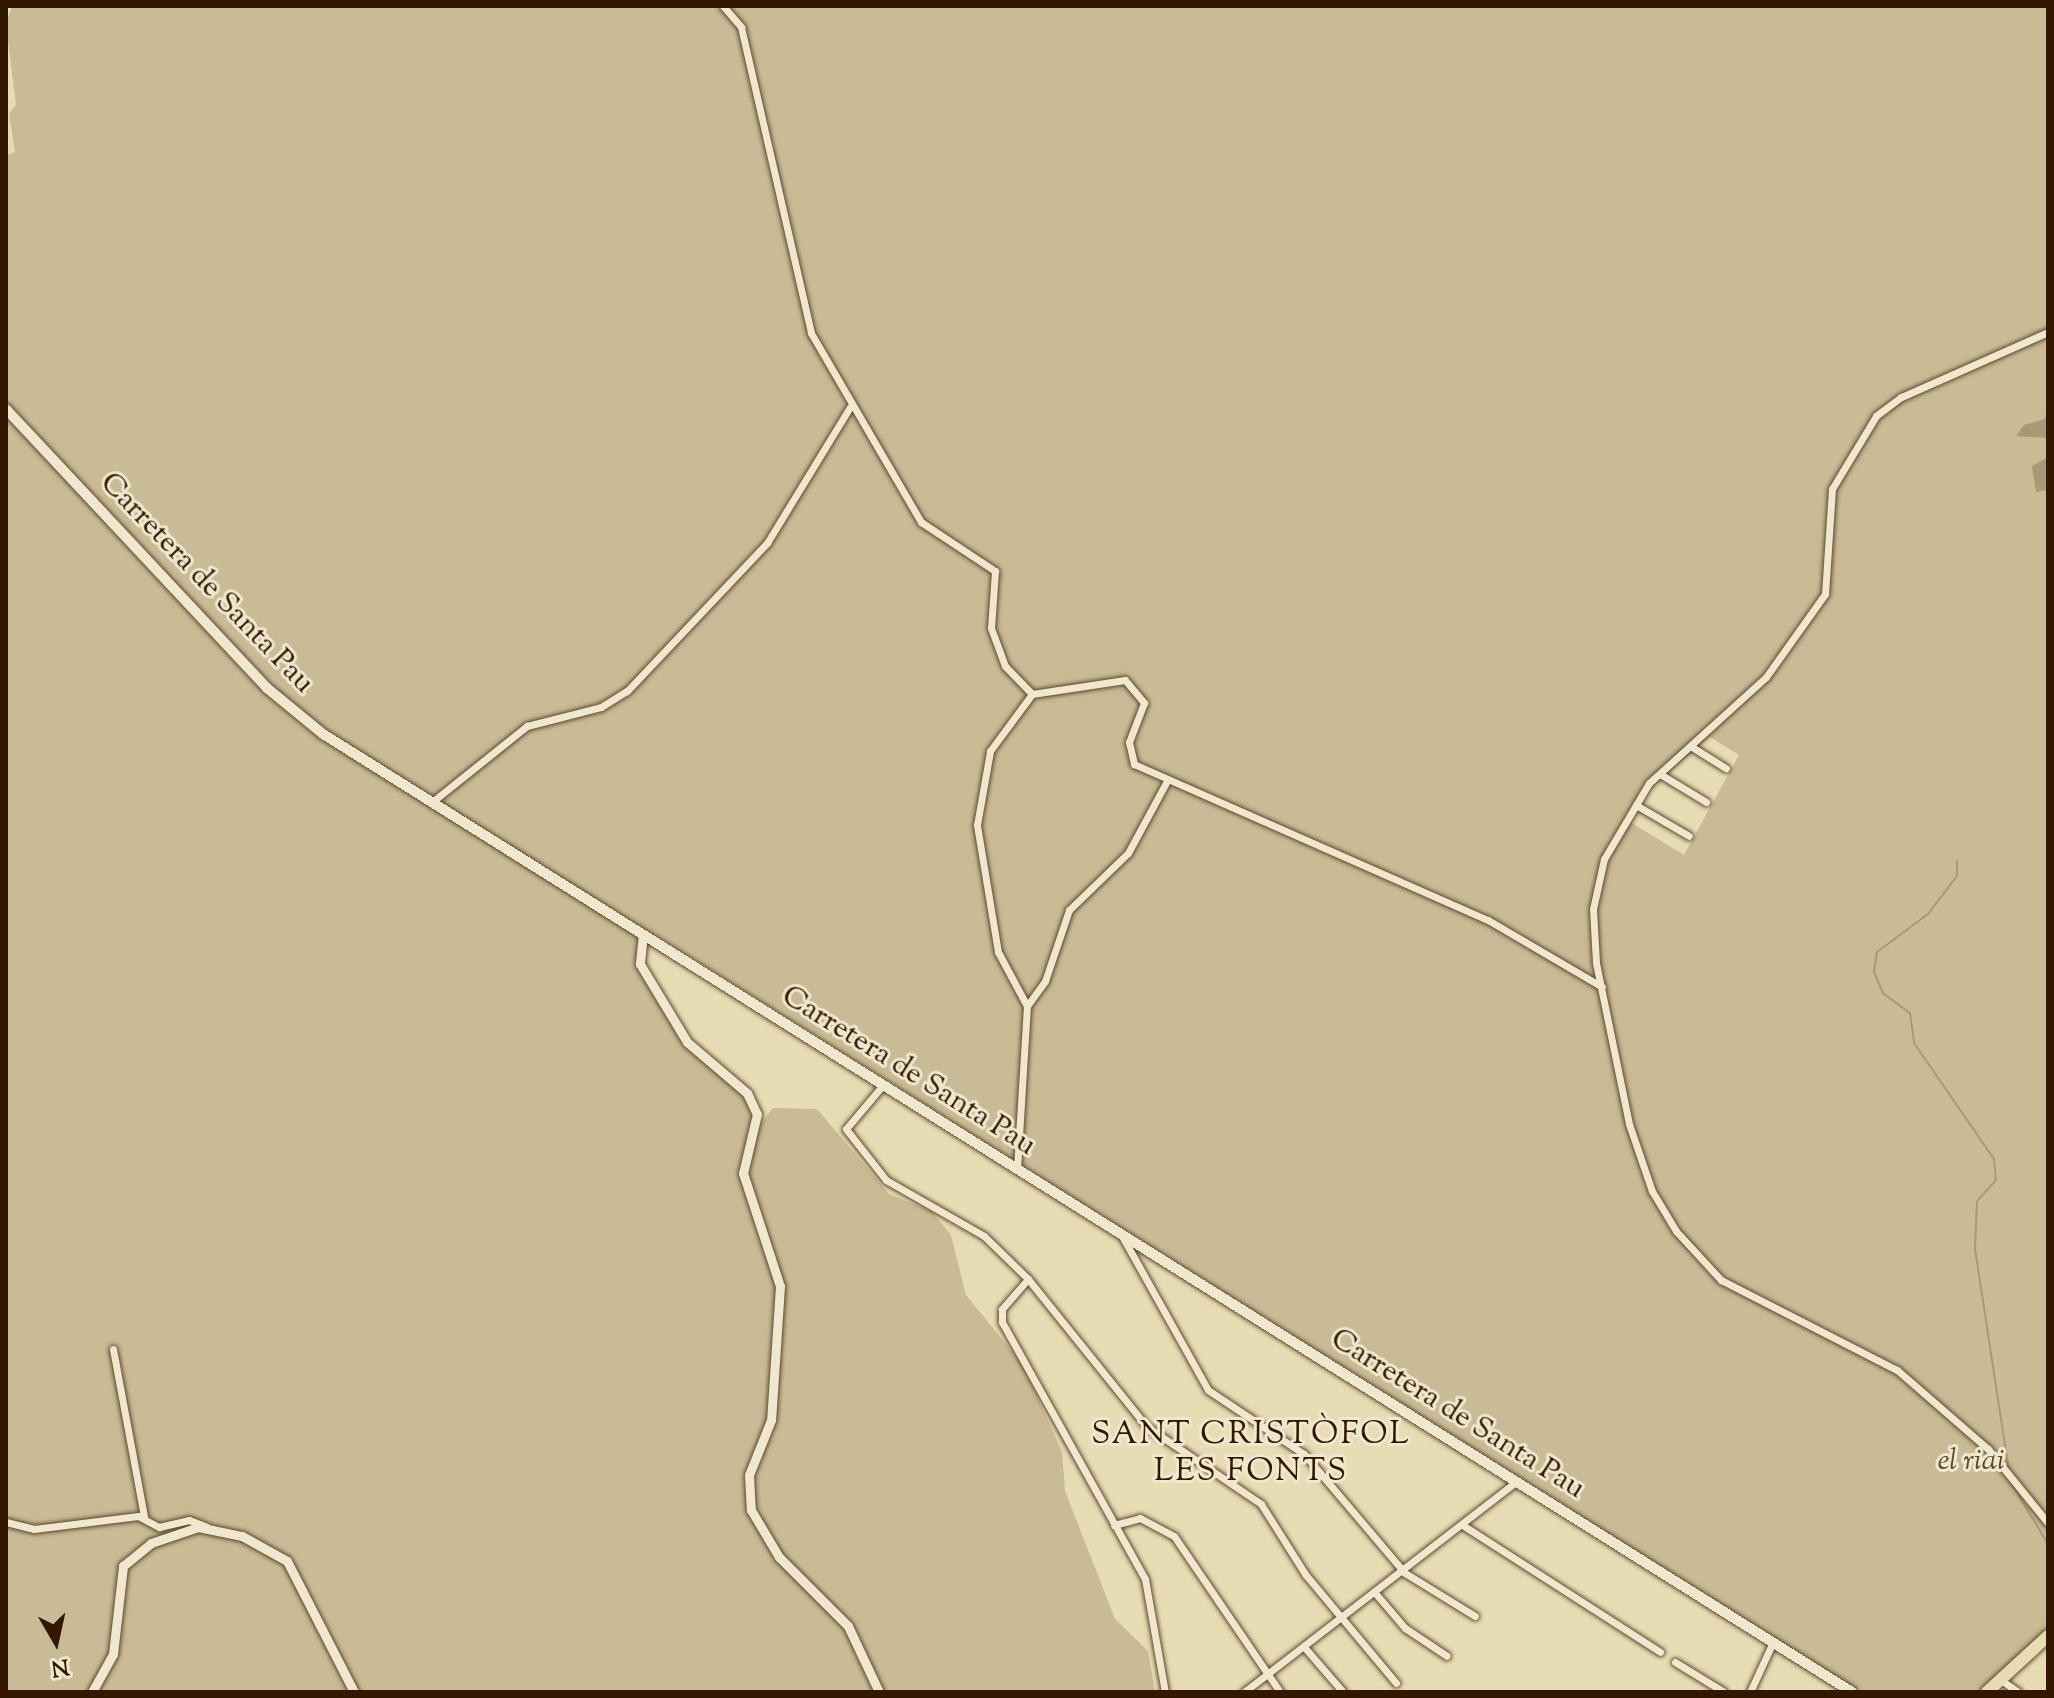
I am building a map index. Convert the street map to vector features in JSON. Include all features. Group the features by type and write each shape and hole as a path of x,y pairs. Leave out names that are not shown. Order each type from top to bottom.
{"main road":[{"name":"Carretera de Santa Pau","path":"6,409 267,688 323,734 1852,1692"},
{"path":"1987,1692 2048,1636"}],"street":[{"path":"723,6 741,27 807,324 850,407 921,522 995,571 996,649 1032,694"},
{"path":"2048,332 1901,397 1876,416 1832,489 1825,594 1778,664 1660,774 1636,805 1604,859 1593,909 1603,989 1629,1124 1652,1191 1676,1231 1721,1280 1897,1370 1988,1449 2048,1523"},
{"path":"432,802 527,726 601,707 627,691 767,543 850,407"},
{"path":"1017,1169 1027,1006 998,952 977,825 990,751 1032,694 1113,680 1132,685 1145,712 1128,755 1167,781 1488,920 1603,989"},
{"path":"1692,747 1726,768"},
{"path":"1660,774 1706,802"},
{"path":"1027,1006 1045,981 1069,910 1128,853 1167,781"},
{"path":"1636,805 1689,836"},
{"path":"643,934 640,964 687,1042 747,1093 757,1114 743,1173 780,1286 771,1420 749,1475 751,1510 779,1557 848,1626 879,1692"},
{"path":"883,1085 846,1129 891,1185 960,1218 1028,1279 1146,1426 1267,1510 1341,1621 1396,1683"},
{"path":"1121,1234 1200,1381 1313,1462 1405,1573 1475,1616"},
{"path":"1028,1279 1002,1309 1002,1322 1145,1579 1165,1692"},
{"path":"113,1349 144,1517"},
{"path":"1244,1692 1405,1573 1517,1481"},
{"path":"6,1522 34,1529 144,1517 159,1527 189,1520 255,1541 287,1561 354,1692"},
{"path":"1114,1525 1140,1518 1174,1536 1280,1692"},
{"path":"1464,1526 1660,1652"},
{"path":"92,1692 115,1643 123,1566 169,1534 207,1527"},
{"path":"1376,1594 1405,1628 1447,1656"},
{"path":"1750,1692 1773,1642"},
{"path":"1305,1648 1343,1692"},
{"path":"1675,1662 1724,1692"},
{"path":"2001,1680 2018,1692"}],"green space":[{"name":"el riai","path":"12,6 2048,6 2048,1629 1979,1692 1861,1692 654,934 643,954 647,971 693,1043 754,1097 757,1128 773,1108 817,1109 889,1194 931,1211 951,1235 966,1295 1023,1365 1062,1452 1065,1491 1115,1619 1148,1651 1155,1692 6,1692 6,155 15,152 9,114 16,105 6,24","holes":["1710,737 1739,755 1684,855 1630,822 1648,791"]}],"shaded area":[{"path":"2048,406 2048,438 2016,436 2024,425 2045,419"},
{"path":"2048,457 2048,490 2036,492 2032,466"}],"waterway":[{"path":"1957,861 1957,876 1928,914 1877,952 1874,972 1883,993 1910,1013 1914,1043 1994,1159 1996,1180 1977,1201 1975,1249 2009,1470"},
{"path":"2007,1476 2048,1544"}],"district":[{"name":"SANT CRISTÒFOL LES FONTS","path":"1251,1454"}]}
